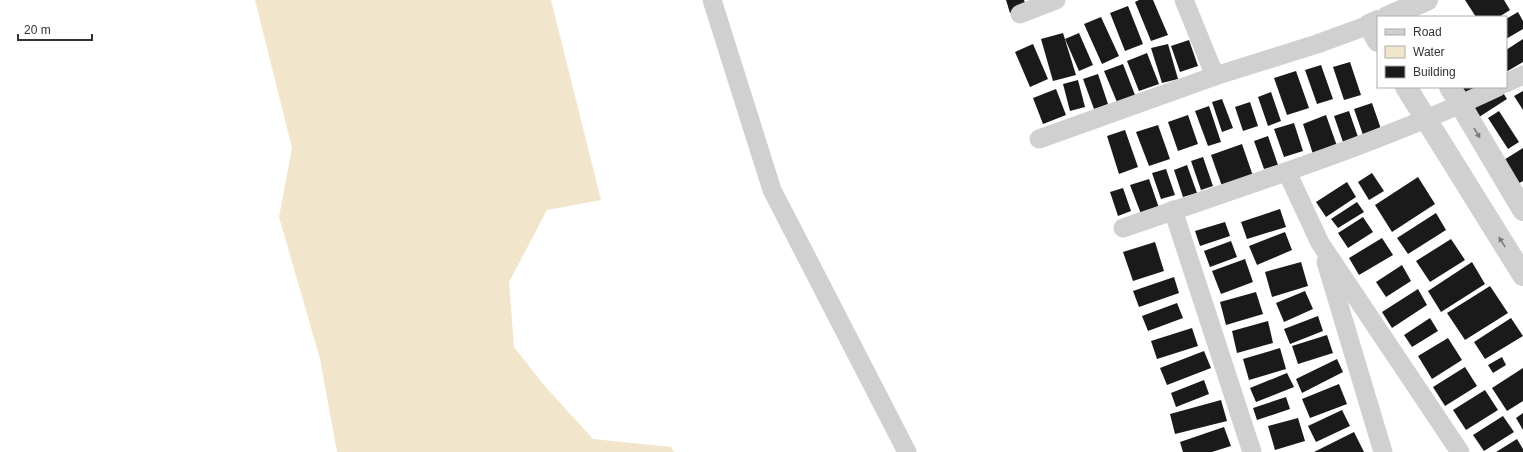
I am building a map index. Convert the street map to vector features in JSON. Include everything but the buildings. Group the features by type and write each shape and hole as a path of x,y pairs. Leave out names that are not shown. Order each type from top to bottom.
{"street":[{"path":"712,0 772,190 907,452"},
{"path":"1020,14 1056,0"},
{"path":"1184,0 1215,76"},
{"path":"1399,16 1427,0"},
{"path":"1039,139 1215,76 1377,25"},
{"path":"1507,83 1523,75"},
{"path":"1407,88 1523,275"},
{"path":"1123,228 1287,172 1426,120 1455,96 1493,88"},
{"path":"1455,96 1523,210"},
{"path":"1287,172 1320,243 1383,452"},
{"path":"1173,210 1252,452"},
{"path":"1320,243 1460,452"}],"water":[{"path":"255,0 551,0 601,200 547,210 509,282 514,347 543,384 593,439 671,447 674,452 337,452 320,359 279,217 292,148"}]}
